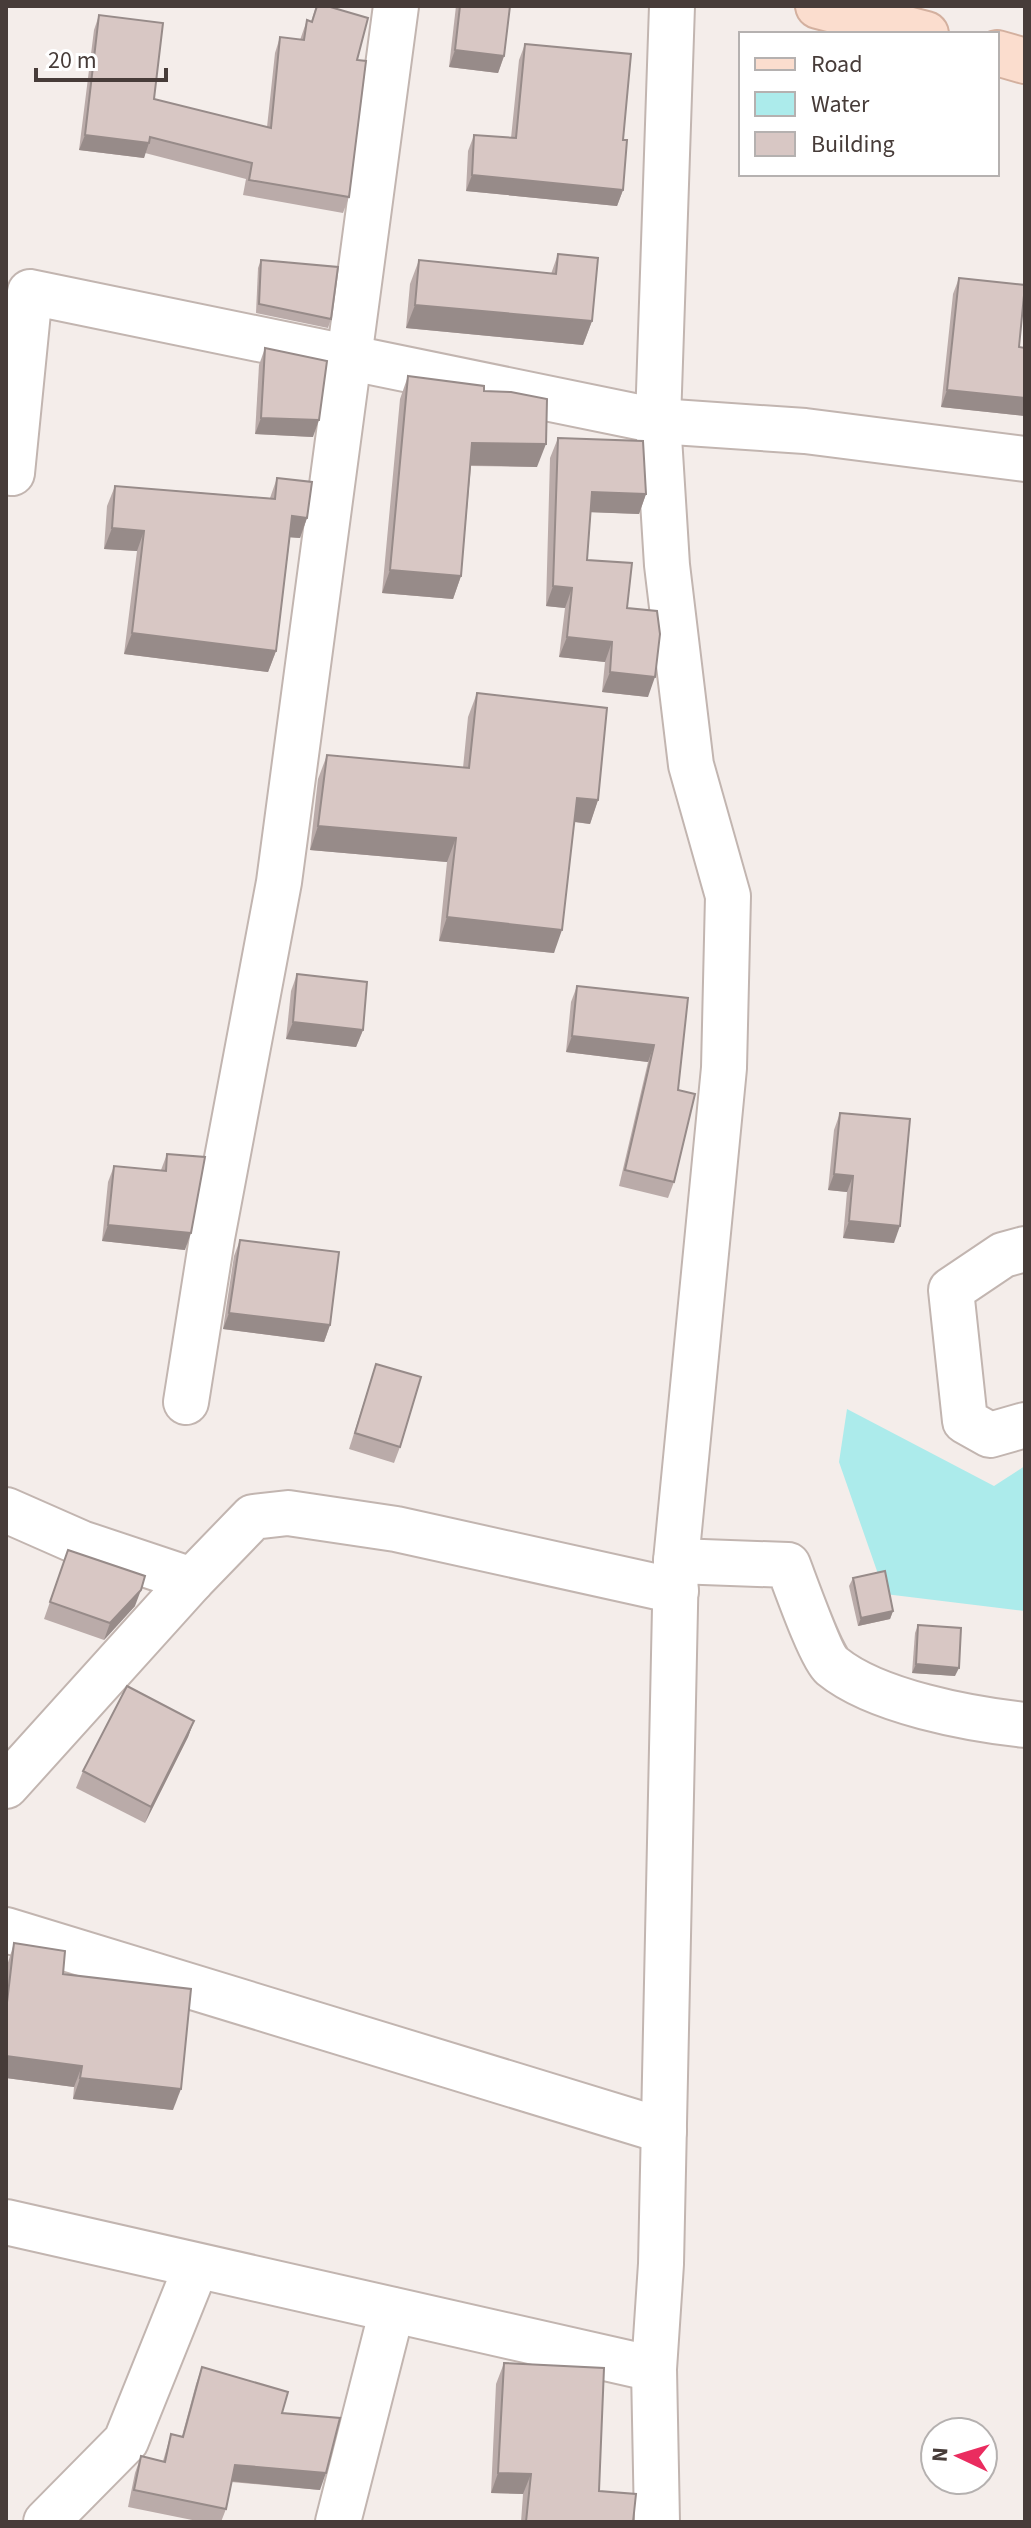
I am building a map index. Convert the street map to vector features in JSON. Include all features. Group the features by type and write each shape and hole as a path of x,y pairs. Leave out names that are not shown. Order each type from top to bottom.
{"street":[{"path":"186,1402 212,1238 279,882 396,6"},
{"path":"657,2522 654,2369 664,2131 676,1576 724,1068 728,896 691,765 667,565 658,421 672,6"},
{"path":"818,6 918,32"},
{"path":"999,54 1025,61"},
{"path":"6,472 12,473 18,289 658,421 805,431 1025,459"},
{"path":"1025,1249 1003,1255 951,1290 965,1421 990,1435 1025,1425"},
{"path":"6,1510 81,1543 192,1580"},
{"path":"6,1786 253,1517 288,1513 676,1576 788,1565 830,1665 886,1694 978,1720 1025,1725"},
{"path":"6,1930 664,2131"},
{"path":"6,2222 654,2369"},
{"path":"46,2522 126,2441 196,2267"},
{"path":"338,2522 392,2310"}],"water":[{"path":"847,1409 994,1486 1025,1466 1025,1611 885,1594 839,1462"}],"building":[{"path":"317,6 368,18 357,60 366,61 349,197 249,180 252,163 150,137 149,143 85,135 99,15 163,23 154,99 271,128 280,37 304,40 307,20 312,22"},
{"path":"460,6 510,6 504,56 455,50"},
{"path":"525,44 631,54 623,140 627,140 623,190 472,175 474,135 516,138"},
{"path":"558,254 598,258 592,321 415,305 419,260 556,274"},
{"path":"261,260 338,267 331,319 259,304"},
{"path":"959,278 1025,285 1019,347 1025,348 1025,398 947,390"},
{"path":"265,348 327,361 319,420 261,418"},
{"path":"408,376 484,386 484,391 511,392 547,399 546,444 472,443 461,576 390,570"},
{"path":"558,438 643,441 646,494 592,492 587,560 632,563 627,608 657,611 660,634 655,677 610,672 612,642 567,637 572,588 553,586"},
{"path":"277,478 312,482 307,518 292,516 276,651 132,633 144,531 112,528 115,486 275,499"},
{"path":"477,693 607,708 598,800 577,798 562,930 447,917 456,838 318,826 327,755 469,768"},
{"path":"297,974 367,982 363,1030 293,1022"},
{"path":"577,986 688,998 678,1090 695,1094 674,1182 625,1170 654,1045 572,1036"},
{"path":"840,1113 910,1119 900,1226 849,1221 853,1176 834,1174"},
{"path":"167,1154 205,1157 191,1233 108,1225 114,1166 166,1171"},
{"path":"240,1240 339,1252 330,1325 229,1313"},
{"path":"376,1364 421,1377 400,1447 355,1433"},
{"path":"68,1550 145,1576 141,1590 110,1623 50,1602"},
{"path":"885,1571 893,1611 861,1618 853,1578"},
{"path":"918,1625 961,1628 959,1668 916,1664"},
{"path":"127,1686 194,1721 151,1807 83,1771"},
{"path":"14,1943 65,1951 63,1974 191,1989 181,2089 80,2078 82,2066 6,2056 6,2011"},
{"path":"504,2363 604,2368 599,2491 636,2494 633,2522 526,2522 531,2474 498,2473"},
{"path":"202,2367 288,2392 282,2413 340,2418 326,2473 235,2465 226,2509 134,2490 141,2456 165,2462 171,2434 183,2437"}]}
